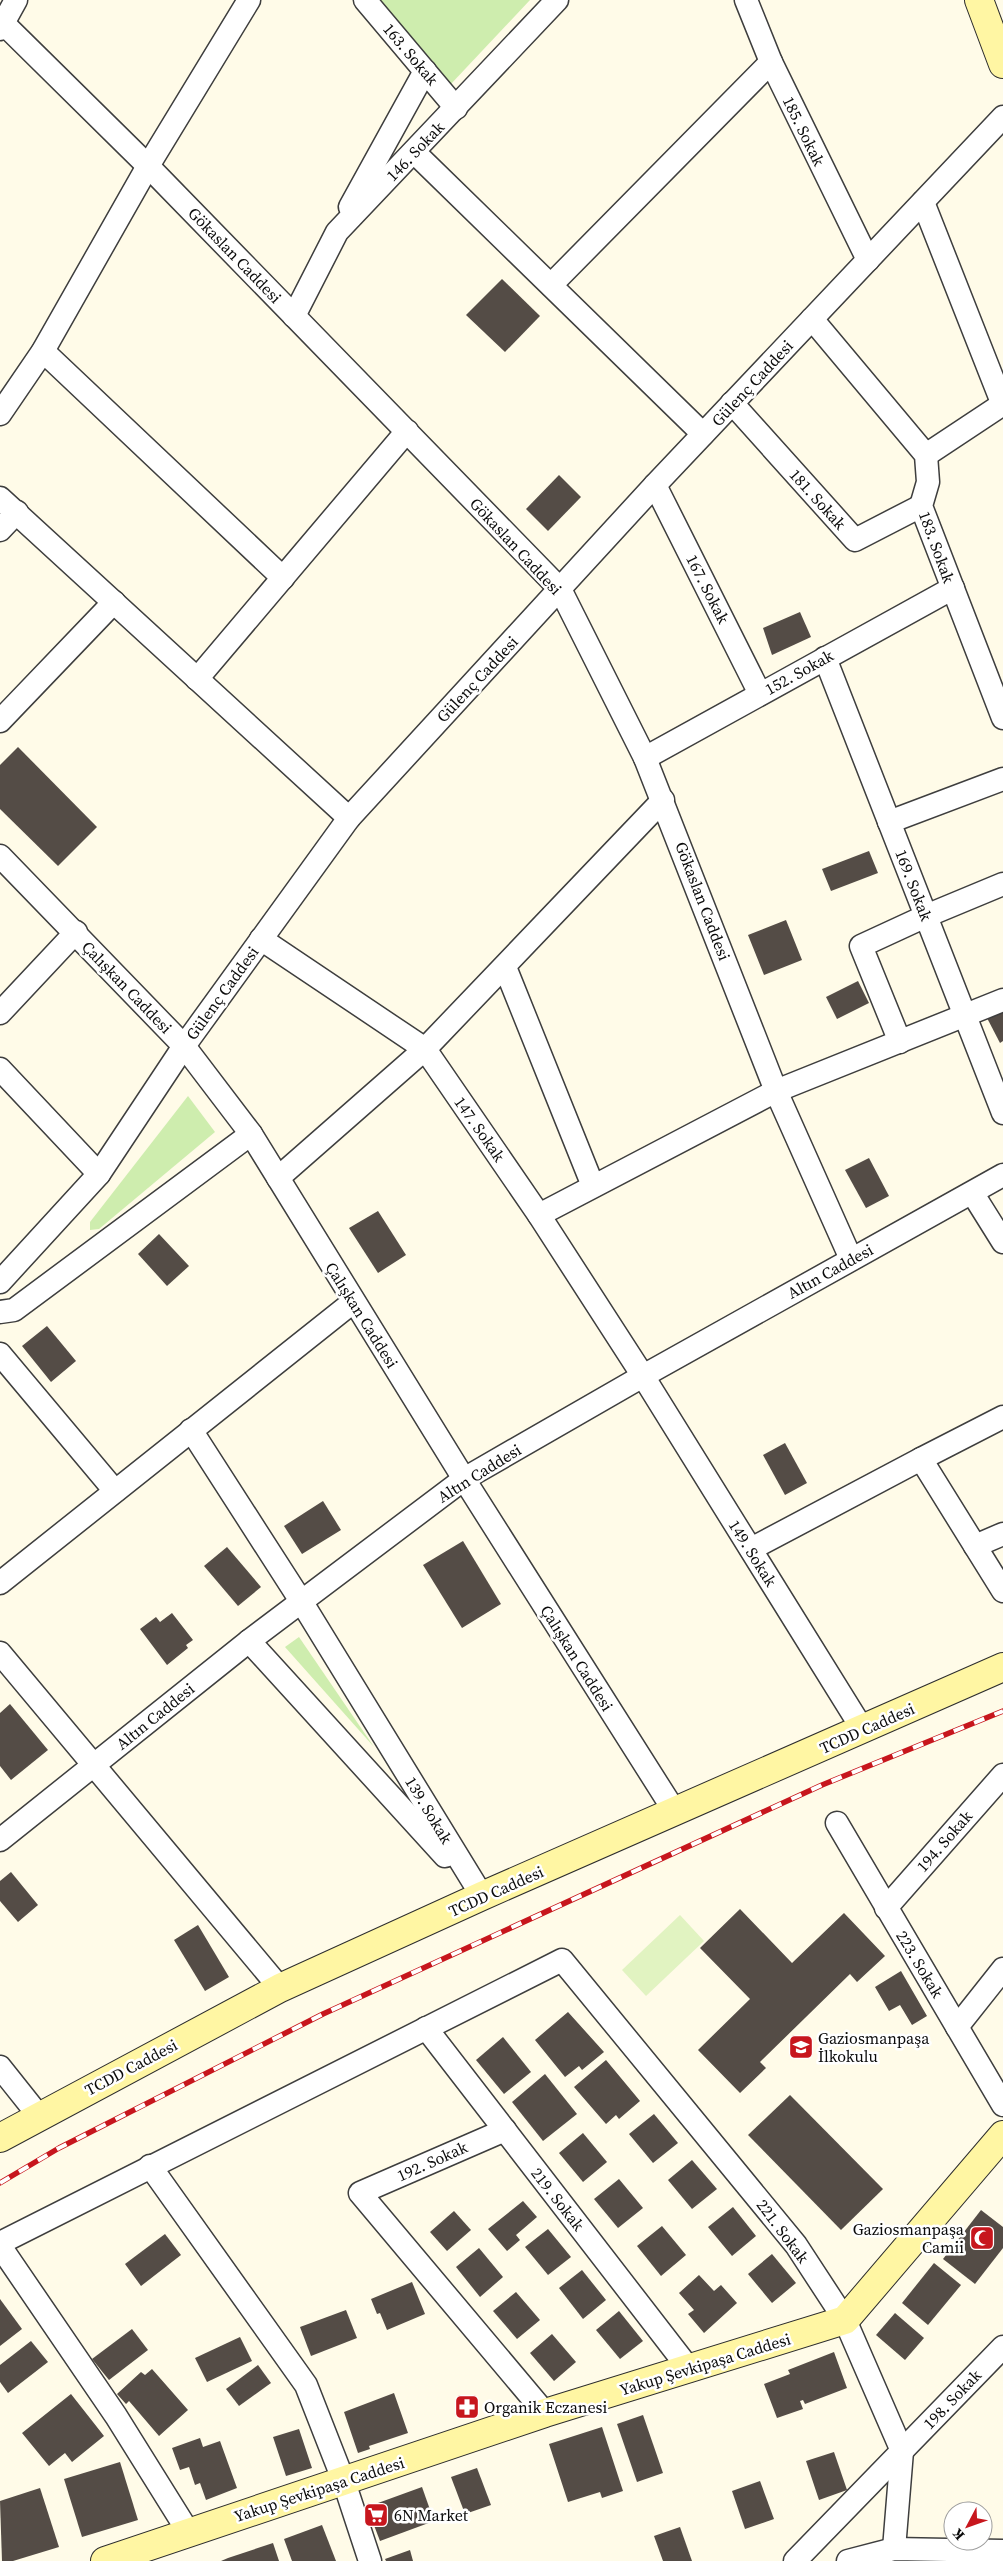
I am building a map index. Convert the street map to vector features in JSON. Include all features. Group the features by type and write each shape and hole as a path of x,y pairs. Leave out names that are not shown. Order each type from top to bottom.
{"main road":[{"path":"979,0 1003,64"},
{"name":"TCDD Caddesi","path":"0,2138 280,1988 482,1896 1003,1667"},
{"path":"845,2320 1003,2135"},
{"name":"Yakup Şevkipaşa Caddesi","path":"110,2560 544,2413 690,2370 845,2320"}],"street":[{"path":"2,26 16,0"},
{"path":"0,414 44,351 148,166 249,0"},
{"name":"163. Sokak","path":"365,0 456,108"},
{"name":"146. Sokak","path":"294,316 337,232 557,0"},
{"name":"185. Sokak","path":"746,0 771,62 868,260"},
{"name":"Gökaslan Caddesi","path":"2,26 148,166 560,589 645,758 776,1091 851,1259"},
{"path":"551,285 771,62"},
{"path":"337,232 425,71"},
{"name":"Gülenç Caddesi","path":"4,1271 99,1174 184,1046 349,818 655,485 1003,117"},
{"path":"414,152 703,434"},
{"path":"812,319 926,455 1003,404 923,202"},
{"path":"44,351 283,578"},
{"name":"181. Sokak","path":"732,403 855,540 921,506"},
{"path":"197,678 407,431"},
{"name":"183. Sokak","path":"926,455 928,482 921,506 1003,718"},
{"name":"167. Sokak","path":"655,485 760,694"},
{"path":"0,530 8,505 349,818"},
{"name":"152. Sokak","path":"645,758 952,588"},
{"path":"0,721 114,602"},
{"name":"169. Sokak","path":"825,658 1003,1113"},
{"path":"889,822 1003,779"},
{"path":"278,1178 425,1049 663,800"},
{"name":"Çalışkan Caddesi","path":"0,856 76,932 184,1046 251,1134 464,1480 675,1812"},
{"path":"900,1042 861,946 1003,884"},
{"path":"0,1013 76,932"},
{"name":"147. Sokak","path":"261,939 425,1049 539,1215 643,1376"},
{"path":"505,967 593,1186"},
{"path":"539,1215 776,1091 1003,1000"},
{"path":"0,1070 99,1174"},
{"path":"0,1312 14,1310 251,1134"},
{"name":"Altın Caddesi","path":"0,1840 249,1641 464,1480 643,1376 851,1259 973,1194 1003,1175"},
{"path":"973,1194 1003,1242"},
{"path":"0,1583 353,1302"},
{"path":"0,1354 115,1491"},
{"name":"149. Sokak","path":"643,1376 863,1730"},
{"path":"751,1549 1003,1417"},
{"name":"139. Sokak","path":"191,1430 301,1601 482,1896"},
{"path":"921,1459 1003,1591"},
{"path":"976,1546 1003,1534"},
{"name":"139. Sokak","path":"249,1641 482,1896"},
{"path":"0,1654 280,1988"},
{"name":"194. Sokak","path":"886,1908 1003,1775"},
{"name":"223. Sokak","path":"837,1823 1003,2105"},
{"name":"221. Sokak","path":"426,2028 562,1960 796,2244 845,2320 902,2451 894,2549"},
{"path":"957,2028 1003,1969"},
{"path":"189,2533 116,2416 0,2245 150,2166 426,2028"},
{"name":"219. Sokak","path":"426,2028 690,2370"},
{"path":"0,2066 39,2116"},
{"name":"192. Sokak","path":"505,2130 360,2193 544,2413"},
{"path":"150,2166 306,2385 344,2482 370,2561"},
{"name":"198. Sokak","path":"795,2561 1003,2347"},
{"path":"848,2561 894,2549 1003,2551"}],"green space":[{"path":"380,0 530,0 450,85"},
{"path":"188,1096 215,1132 99,1229 90,1230 90,1222"},
{"path":"299,1637 374,1747 285,1647"},
{"path":"680,1915 704,1941 646,1996 622,1970"}],"building":[{"path":"502,279 540,316 505,352 466,315"},
{"path":"559,475 581,497 548,531 526,509"},
{"path":"800,612 811,637 772,655 763,628"},
{"path":"18,747 97,827 58,866 0,809 0,765"},
{"path":"869,851 878,873 831,891 822,869"},
{"path":"786,920 802,960 764,975 748,935"},
{"path":"858,981 869,1003 837,1019 826,997"},
{"path":"1003,1008 1003,1041 1000,1043 986,1016"},
{"path":"869,1158 889,1196 866,1208 845,1170"},
{"path":"378,1211 406,1255 378,1273 349,1228"},
{"path":"159,1234 189,1266 167,1286 138,1254"},
{"path":"47,1326 76,1361 51,1382 22,1346"},
{"path":"785,1443 807,1483 785,1495 763,1455"},
{"path":"323,1501 341,1530 302,1554 284,1526"},
{"path":"463,1541 501,1604 462,1628 423,1565"},
{"path":"227,1547 261,1587 238,1606 204,1566"},
{"path":"172,1613 193,1640 186,1645 188,1648 167,1665 140,1629 156,1617 160,1622"},
{"path":"10,1704 48,1750 11,1780 0,1766 0,1713"},
{"path":"11,1872 38,1905 18,1922 0,1901 0,1881"},
{"path":"740,1909 792,1963 844,1913 885,1956 857,1982 850,1974 760,2062 766,2068 740,2093 698,2050 750,1999 700,1948"},
{"path":"198,1925 229,1977 205,1991 174,1940"},
{"path":"901,1971 927,2016 912,2025 900,2005 889,2011 875,1987"},
{"path":"568,2012 604,2052 582,2070 579,2066 565,2077 535,2040"},
{"path":"503,2037 531,2072 504,2094 476,2060"},
{"path":"606,2060 640,2101 619,2119 616,2115 606,2124 574,2087"},
{"path":"545,2074 577,2114 543,2141 512,2102"},
{"path":"790,2095 883,2189 841,2230 748,2135"},
{"path":"654,2114 678,2143 653,2163 629,2134"},
{"path":"583,2133 607,2162 583,2182 559,2153"},
{"path":"692,2160 717,2189 692,2209 668,2180"},
{"path":"619,2179 643,2208 618,2228 594,2199"},
{"path":"523,2201 537,2217 516,2235 520,2240 507,2251 488,2229"},
{"path":"733,2207 756,2236 732,2256 708,2227"},
{"name":"Gaziosmanpaşa Camii","path":"981,2210 1003,2227 1003,2248 975,2284 943,2259"},
{"path":"454,2211 471,2230 447,2251 430,2232"},
{"path":"662,2226 686,2255 661,2276 637,2246"},
{"path":"548,2229 571,2257 548,2275 525,2247"},
{"path":"165,2234 181,2255 141,2286 125,2264"},
{"path":"479,2248 503,2277 480,2297 456,2267"},
{"path":"772,2254 796,2283 772,2303 748,2274"},
{"path":"934,2263 961,2285 928,2325 902,2303"},
{"path":"582,2270 606,2300 583,2319 559,2288"},
{"path":"699,2275 714,2291 721,2285 737,2303 704,2333 688,2314 694,2310 679,2293"},
{"path":"412,2282 425,2314 387,2330 380,2313 377,2314 371,2299"},
{"path":"516,2292 540,2320 517,2339 493,2311"},
{"path":"0,2299 22,2329 0,2346"},
{"path":"346,2310 357,2338 311,2356 300,2327"},
{"path":"619,2311 643,2341 620,2359 596,2330"},
{"path":"895,2313 924,2338 905,2360 876,2335"},
{"path":"132,2329 148,2350 109,2380 92,2359"},
{"path":"552,2334 576,2362 554,2381 530,2353"},
{"path":"240,2337 252,2361 207,2382 195,2358"},
{"path":"31,2341 48,2362 8,2393 0,2382 0,2365"},
{"path":"834,2352 847,2388 805,2404 803,2400 800,2401 803,2409 777,2418 764,2384 790,2374 788,2370"},
{"path":"258,2365 271,2383 239,2406 226,2389"},
{"path":"152,2369 188,2410 159,2436 129,2401 126,2404 117,2394 141,2372 145,2375"},
{"path":"394,2393 408,2433 369,2446 370,2449 358,2453 344,2412"},
{"path":"71,2394 104,2436 72,2462 65,2453 49,2466 22,2433"},
{"path":"643,2415 663,2473 637,2482 617,2424"},
{"path":"602,2427 623,2491 602,2498 600,2492 568,2502 549,2444"},
{"path":"299,2429 312,2468 286,2476 273,2437"},
{"path":"200,2438 203,2447 220,2441 237,2488 206,2500 200,2483 195,2485 189,2467 180,2470 172,2448"},
{"path":"834,2452 847,2490 819,2500 806,2461"},
{"path":"120,2462 138,2520 82,2537 64,2479"},
{"path":"477,2468 491,2505 465,2514 451,2477"},
{"path":"760,2481 774,2519 745,2529 732,2491"},
{"path":"422,2487 434,2521 380,2541 367,2507"},
{"path":"40,2488 59,2547 13,2561 2,2561 0,2501"},
{"path":"322,2525 336,2561 292,2561 284,2539"},
{"path":"680,2527 692,2561 663,2561 654,2536"},
{"path":"273,2543 279,2561 221,2561 228,2558"},
{"path":"410,2550 413,2561 386,2561 385,2559"}],"railway":[{"path":"0,2183 59,2148 323,2014 822,1785 1003,1711"}],"place":[{"name":"Gaziosmanpaşa İlkokulu","path":"801,2047"},
{"name":"Gaziosmanpaşa Camii","path":"982,2238"},
{"name":"Organik Eczanesi","path":"467,2407"},
{"name":"6N Market","path":"376,2515"}]}
